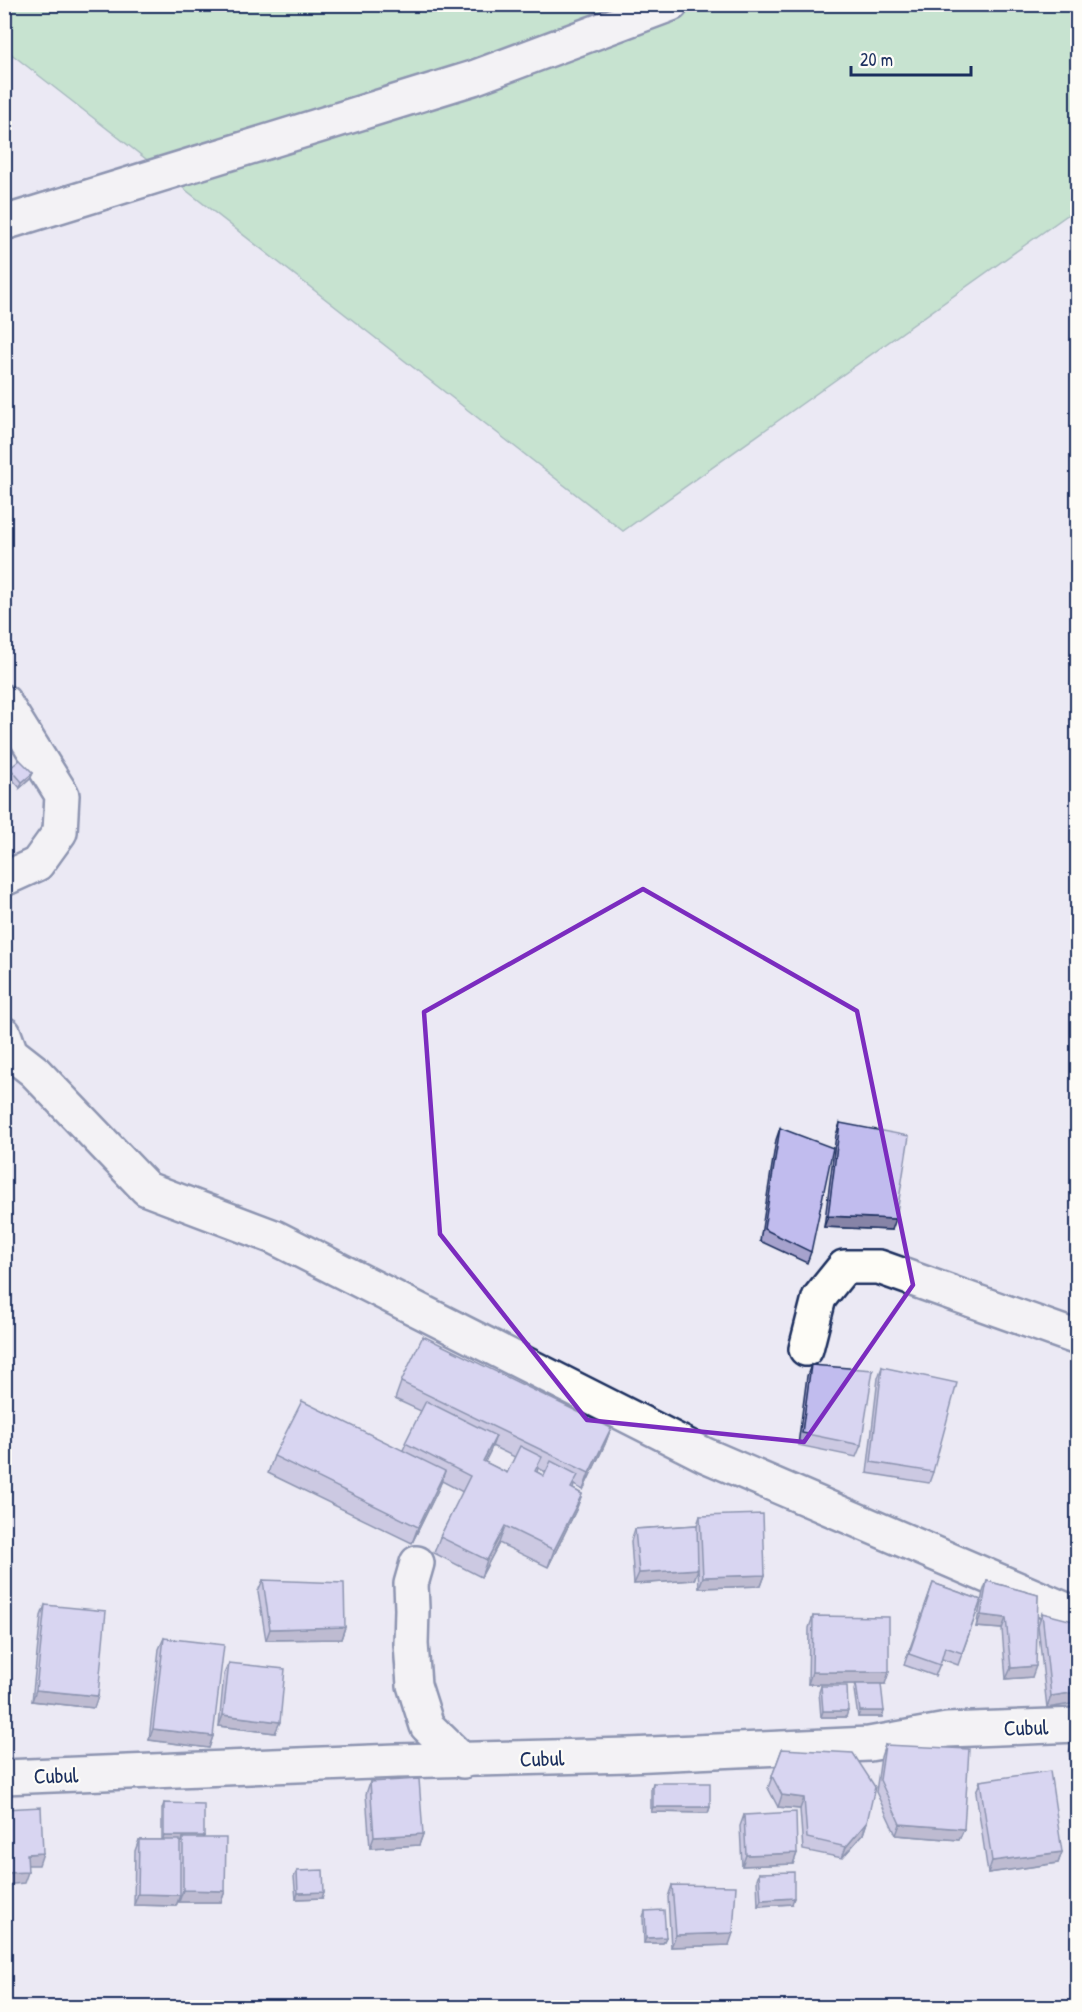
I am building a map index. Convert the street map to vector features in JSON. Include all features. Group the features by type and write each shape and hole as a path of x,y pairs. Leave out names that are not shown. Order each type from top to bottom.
{"street":[{"path":"4,223 473,78 671,4"},
{"path":"4,702 62,795 60,832 37,864 4,879"},
{"path":"4,1034 10,1053 34,1071 147,1189 274,1237 705,1455 1077,1615"},
{"path":"806,1349 819,1298 844,1267 879,1267 1077,1338"},
{"path":"417,1563 411,1584 414,1685 427,1726 463,1761"},
{"name":"Cubul","path":"4,1777 869,1744 947,1730 1077,1725"}],"highlighted area":[{"path":"643,889 857,1011 913,1285 804,1442 587,1420 440,1234 424,1012"}],"green space":[{"path":"4,5 1077,5 1077,208 623,531 5,49"}],"building":[{"path":"20,760 33,773 22,782 10,768"},
{"path":"840,1123 909,1136 896,1219 828,1216"},
{"path":"780,1128 833,1148 811,1252 764,1229"},
{"path":"423,1336 611,1428 589,1473 401,1382"},
{"path":"811,1365 873,1370 861,1445 802,1433"},
{"path":"882,1367 957,1383 933,1472 871,1462"},
{"path":"302,1401 445,1471 418,1527 274,1456"},
{"path":"426,1401 496,1436 483,1461 507,1473 520,1446 542,1457 535,1471 544,1476 551,1461 578,1475 571,1488 582,1494 554,1550 505,1526 487,1560 440,1537 470,1476 405,1443"},
{"path":"763,1514 765,1575 703,1577 700,1516"},
{"path":"697,1525 698,1569 639,1573 635,1529"},
{"path":"263,1580 344,1583 345,1627 270,1629"},
{"path":"987,1581 1038,1595 1036,1666 1011,1668 1006,1618 981,1615"},
{"path":"933,1583 981,1600 962,1653 945,1647 940,1665 909,1654"},
{"path":"45,1605 106,1611 98,1696 36,1690"},
{"path":"1042,1613 1077,1622 1077,1692 1051,1696"},
{"path":"813,1616 889,1617 889,1672 812,1672"},
{"path":"164,1638 224,1645 213,1736 153,1729"},
{"path":"229,1663 285,1669 280,1722 223,1715"},
{"path":"856,1684 881,1684 884,1711 860,1711"},
{"path":"821,1686 847,1686 848,1711 823,1711"},
{"path":"1077,1740 1077,1770 1073,1741"},
{"path":"885,1745 969,1749 964,1829 900,1824 880,1780"},
{"path":"782,1749 853,1753 875,1787 867,1822 846,1847 807,1838 804,1798 782,1795 772,1776"},
{"path":"1050,1771 1062,1852 992,1861 980,1781"},
{"path":"419,1779 423,1834 374,1837 370,1782"},
{"path":"653,1783 710,1783 710,1807 653,1807"},
{"path":"164,1803 204,1804 204,1836 164,1836"},
{"path":"41,1807 43,1853 27,1854 28,1872 4,1873 4,1809"},
{"path":"796,1812 797,1853 746,1855 744,1815"},
{"path":"183,1838 226,1838 225,1891 183,1890"},
{"path":"139,1840 180,1840 180,1895 138,1894"},
{"path":"323,1870 324,1892 298,1893 297,1871"},
{"path":"794,1872 794,1898 761,1900 759,1873"},
{"path":"672,1885 736,1886 733,1933 676,1935"},
{"path":"664,1910 666,1937 646,1938 645,1911"}]}
